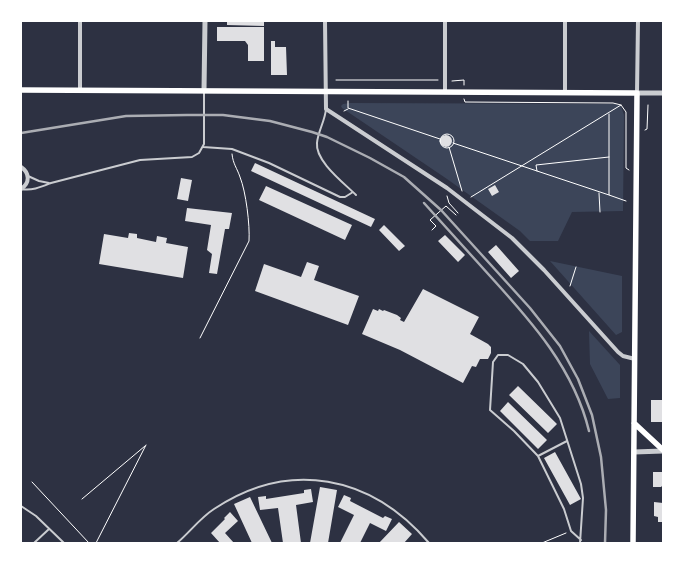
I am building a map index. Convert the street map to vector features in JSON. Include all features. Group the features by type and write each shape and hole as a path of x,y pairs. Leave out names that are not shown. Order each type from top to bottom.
{"main road":[{"path":"21,90 637,93 633,543"},
{"path":"634,423 663,451"}],"street":[{"path":"80,21 80,90"},
{"path":"204,90 205,21"},
{"path":"325,21 326,109 446,188 512,238 544,270 618,352 623,356 635,359"},
{"path":"445,21 445,91"},
{"path":"565,21 565,92"},
{"path":"638,21 637,93 663,93"},
{"path":"21,167 27,172 28,176 27,184 21,189"},
{"path":"634,452 663,451"}],"lane":[{"path":"21,189 32,190 51,183 140,160 192,157 199,153 203,147 204,90"},
{"path":"326,109 317,144 318,154 356,195"},
{"path":"203,147 232,149 269,163 340,196 345,197 353,192"},
{"path":"28,176 39,181 51,183"},
{"path":"498,355 508,355 523,364 538,382 560,418 581,484 583,498 581,541 571,531 564,509 538,456 490,410 493,362 498,355"},
{"path":"538,456 567,441"},
{"path":"177,543 212,510 243,493 285,480 313,479 343,485 371,496 396,511 415,527 429,543"},
{"path":"21,506 36,516 64,543"},
{"path":"34,543 50,529"}],"path":[{"path":"336,80 437,80"},
{"path":"453,80 464,80"},
{"path":"348,101 348,108"},
{"path":"464,102 613,103 622,105 626,112 626,168"},
{"path":"471,197 622,105"},
{"path":"647,129 648,105"},
{"path":"344,111 348,108"},
{"path":"348,108 440,139"},
{"path":"609,113 609,195"},
{"path":"440,139 448,134 453,139 453,143"},
{"path":"440,139 442,146 449,147"},
{"path":"449,147 453,143"},
{"path":"453,143 626,201"},
{"path":"449,147 462,191"},
{"path":"200,338 248,241 250,228 243,188 241,178 233,164 232,154"},
{"path":"536,165 609,157"},
{"path":"535,158 537,171"},
{"path":"446,192 449,203 458,213 456,215"},
{"path":"600,192 600,212"},
{"path":"432,230 436,226 430,220 446,206 456,215"},
{"path":"452,218 456,215"},
{"path":"570,286 576,267"},
{"path":"82,499 146,445 96,543"},
{"path":"32,482 89,543"},
{"path":"542,543 571,531"}],"shaded area":[{"path":"350,103 616,104 621,106 624,115 623,211 572,212 558,241 530,241 520,231 341,106"},
{"path":"550,261 622,276 622,332 616,335"},
{"path":"589,331 620,365 620,398 608,399 590,364"}],"building":[{"path":"227,21 264,21 264,26 227,25"},
{"path":"217,27 264,27 264,61 248,61 248,45 245,41 217,41"},
{"path":"271,41 275,41 275,47 286,47 287,75 271,75"},
{"path":"446,135 452,141 446,147 440,141"},
{"path":"255,163 375,219 371,227 251,171"},
{"path":"181,178 192,180 188,201 177,199"},
{"path":"495,185 499,192 492,196 488,189"},
{"path":"266,186 352,225 345,240 259,200"},
{"path":"187,208 232,213 229,229 225,229 217,274 209,273 212,254 207,250 211,225 185,221"},
{"path":"384,225 405,246 399,251 379,230"},
{"path":"129,233 137,234 137,238 156,242 157,236 167,238 166,243 188,247 183,278 99,264 104,234 128,238"},
{"path":"445,235 465,255 458,262 438,241"},
{"path":"496,245 519,271 511,278 488,252"},
{"path":"307,262 319,266 314,280 359,296 348,325 255,291 264,264 301,277"},
{"path":"423,289 479,317 470,334 488,344 491,347 491,353 488,359 480,359 476,367 472,366 463,383 400,350 362,334 373,309 378,311 379,309 384,310 397,315 404,322"},
{"path":"518,386 557,424 548,433 509,395"},
{"path":"651,400 663,400 663,422 651,422"},
{"path":"508,402 547,440 538,449 500,411"},
{"path":"555,452 581,499 570,505 544,458"},
{"path":"653,472 663,472 663,485 661,487 653,487"},
{"path":"320,487 337,490 328,543 310,543"},
{"path":"311,489 313,502 296,505 301,543 283,543 278,508 260,510 258,497 266,496 266,499 304,493 304,490"},
{"path":"344,495 351,498 350,501 383,518 385,516 392,519 386,531 370,523 360,543 340,543 354,515 338,507"},
{"path":"250,497 272,543 252,543 234,504"},
{"path":"654,502 663,503 663,522 658,522 658,517 654,516"},
{"path":"230,512 238,521 225,533 234,543 220,543 211,533"},
{"path":"399,522 412,534 404,543 379,543"}],"railway":[{"path":"21,133 126,116 223,115 270,121 327,137 404,177 441,210 530,308 560,346 578,379 592,415 601,457 606,510 605,543"},
{"path":"424,203 521,311 550,348 573,387 589,431"}]}
